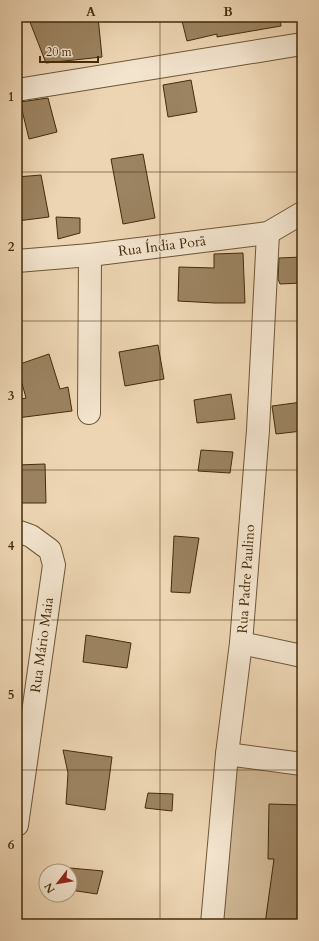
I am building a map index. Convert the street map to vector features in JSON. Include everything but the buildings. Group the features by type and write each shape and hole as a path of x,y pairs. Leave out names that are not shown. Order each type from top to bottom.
{"street":[{"path":"17,90 302,44"},
{"name":"Rua Índia Porã","path":"17,261 268,233 302,213"},
{"name":"Rua Padre Paulino","path":"212,924 227,754 241,643 258,430 268,233"},
{"path":"89,414 90,254"},
{"name":"Rua Mário Maia","path":"17,531 31,536 50,550 54,565 17,825"},
{"path":"241,643 302,656"},
{"path":"227,754 302,764"}],"shaded area":[{"path":"227,754 302,764 302,924 204,924"}]}
